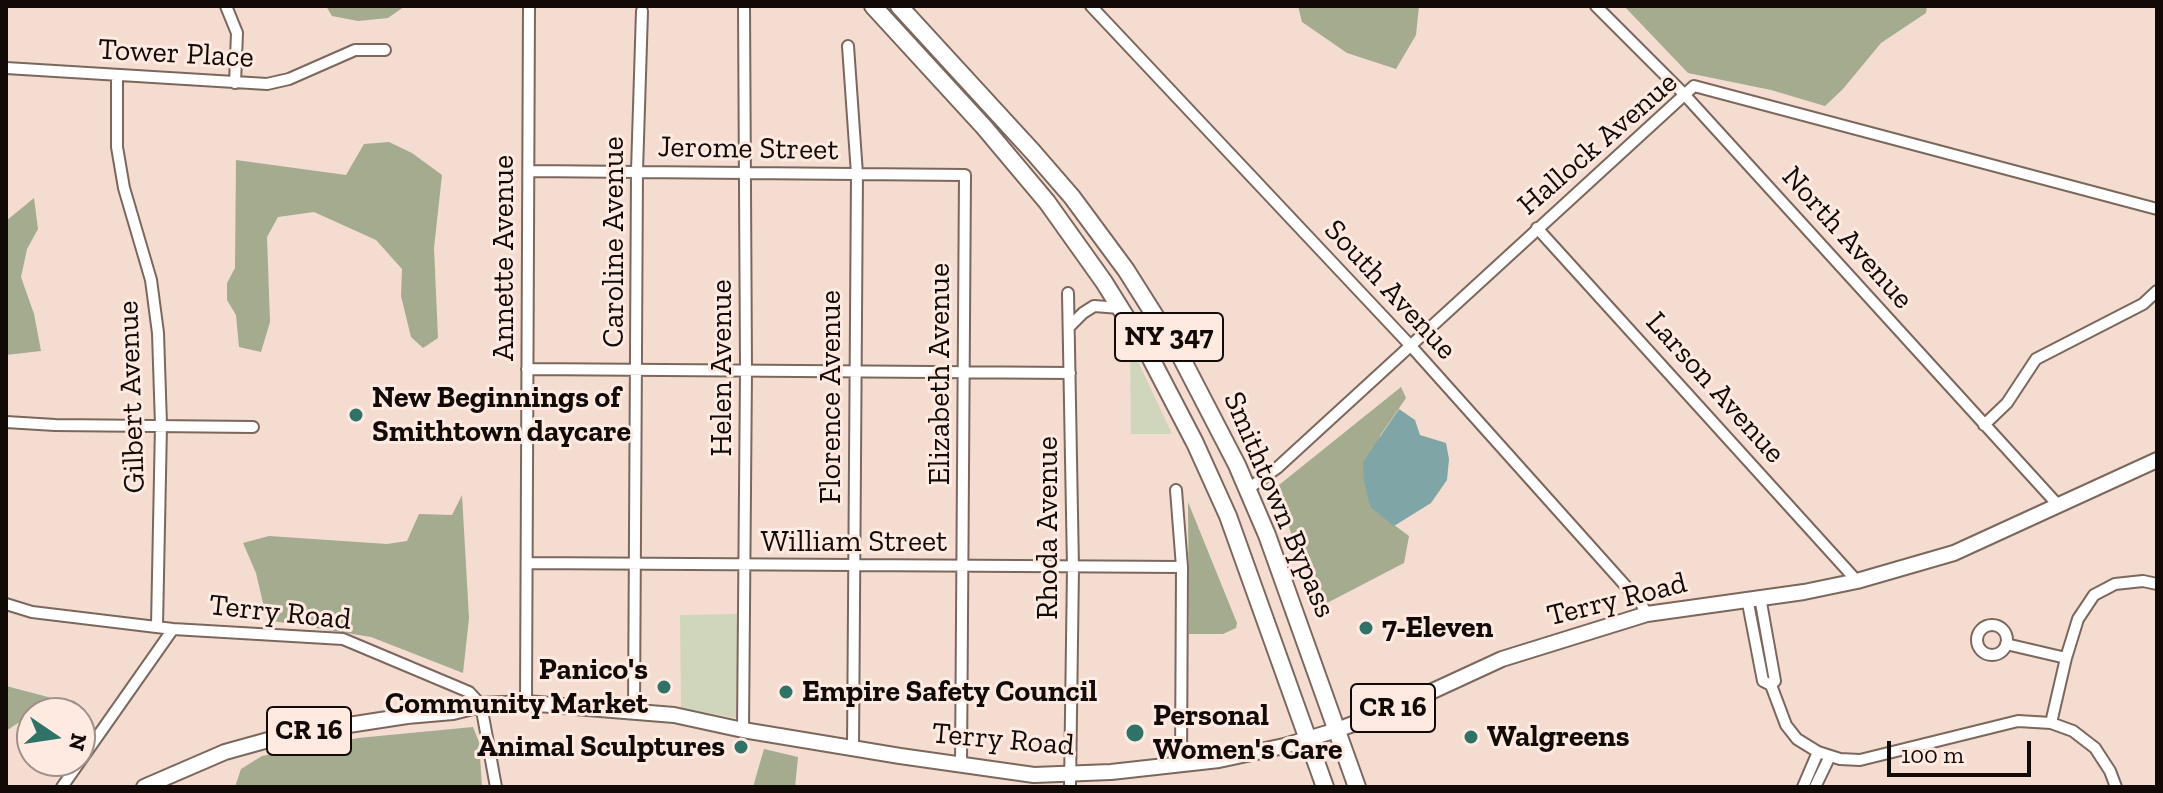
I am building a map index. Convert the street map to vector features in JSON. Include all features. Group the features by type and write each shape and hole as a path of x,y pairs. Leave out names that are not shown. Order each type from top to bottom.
{"highway":[{"name":"Smithtown Bypass","path":"873,6 1005,151 1066,228 1120,308 1177,408 1238,541 1325,787"},
{"name":"Smithtown Bypass","path":"899,6 1033,152 1109,246 1181,357 1248,489 1278,563 1357,787"}],"main road":[{"name":"Terry Road","path":"481,705 526,703 684,716 743,730 1070,781 1181,766 1235,757 1337,730 1398,707 1502,659 1647,614 1804,592 1857,581 1954,553 2157,460"},
{"name":"CR 16","path":"144,787 225,752 290,734 453,712 481,705"}],"street":[{"path":"226,6 237,33 235,83"},
{"name":"Annette Avenue","path":"526,703 529,6"},
{"name":"Helen Avenue","path":"743,730 746,370 744,6"},
{"name":"South Avenue","path":"1091,6 1410,345 1640,602 1647,614"},
{"name":"North Avenue","path":"1596,6 1683,93 2058,505"},
{"name":"Caroline Avenue","path":"634,713 637,171 642,11"},
{"name":"Florence Avenue","path":"848,46 857,174 853,748"},
{"name":"Tower Place","path":"6,68 267,84 289,79 355,50 385,50"},
{"name":"Gilbert Avenue","path":"117,75 117,147 124,188 151,280 158,333 161,425 157,626"},
{"name":"Hallock Avenue","path":"1248,489 1277,468 1694,86 2157,209"},
{"name":"Jerome Street","path":"529,171 965,175"},
{"name":"Elizabeth Avenue","path":"961,766 965,175"},
{"name":"Larson Avenue","path":"1537,228 1857,581"},
{"path":"1984,425 2007,403 2036,359 2143,304 2157,291"},
{"name":"Rhoda Avenue","path":"1068,293 1073,568 1070,781"},
{"path":"1070,326 1094,306 1120,308"},
{"path":"527,369 1070,373"},
{"path":"6,422 253,427"},
{"path":"1176,490 1182,567 1181,766"},
{"name":"William Street","path":"527,563 1182,567"},
{"path":"2051,723 2078,619 2094,595 2115,584 2143,581 2157,584"},
{"path":"1754,597 1763,681 1771,685 1786,725 1797,739 1818,752 1860,760 2018,721 2051,723 2073,731 2095,748 2116,787"},
{"name":"Terry Road","path":"6,604 32,612 173,629 343,639 469,692 481,705"},
{"path":"62,787 173,629"},
{"path":"2006,644 2066,658"},
{"path":"481,705 496,787"},
{"path":"1803,787 1818,752"},
{"path":"1815,787 1830,756"}],"green space":[{"path":"326,6 405,6 388,18 358,21 332,16"},
{"path":"1298,6 1419,6 1416,35 1396,69 1347,53 1302,22"},
{"path":"1624,6 1927,6 1926,13 1881,43 1825,106 1771,90 1688,73"},
{"path":"389,142 412,153 442,175 434,248 438,338 423,348 411,337 401,296 402,269 376,240 314,212 278,217 267,237 270,322 261,352 239,347 236,315 227,300 227,283 235,268 236,160 346,175 364,144"},
{"path":"34,198 38,229 27,249 21,277 34,314 41,351 6,355 6,221"},
{"path":"1130,351 1138,361 1172,434 1131,434"},
{"path":"1401,387 1406,398 1380,436 1371,508 1409,536 1404,563 1327,603 1292,536 1279,485"},
{"path":"462,495 469,618 463,673 371,637 267,620 256,573 243,543 269,536 387,544 407,541 419,514 452,515"},
{"path":"1188,502 1237,623 1236,628 1223,634 1189,634"},
{"path":"739,614 736,718 681,708 680,615"},
{"path":"6,686 48,697 16,697 16,724 6,731"},
{"path":"473,727 479,742 482,787 235,787 241,769 262,756 358,738"},
{"path":"764,749 798,757 795,787 753,787"}],"water":[{"path":"1399,409 1415,420 1420,435 1446,443 1449,459 1447,480 1431,503 1394,526 1371,508 1364,482 1363,462"}],"place":[{"name":"New Beginnings of Smithtown daycare","path":"356,415"},
{"name":"7-Eleven","path":"1366,628"},
{"name":"Panico's Community Market","path":"664,687"},
{"name":"Empire Safety Council","path":"786,692"},
{"name":"Personal Women's Care","path":"1135,733"},
{"name":"Walgreens","path":"1471,737"},
{"name":"Animal Sculptures","path":"741,747"}]}
